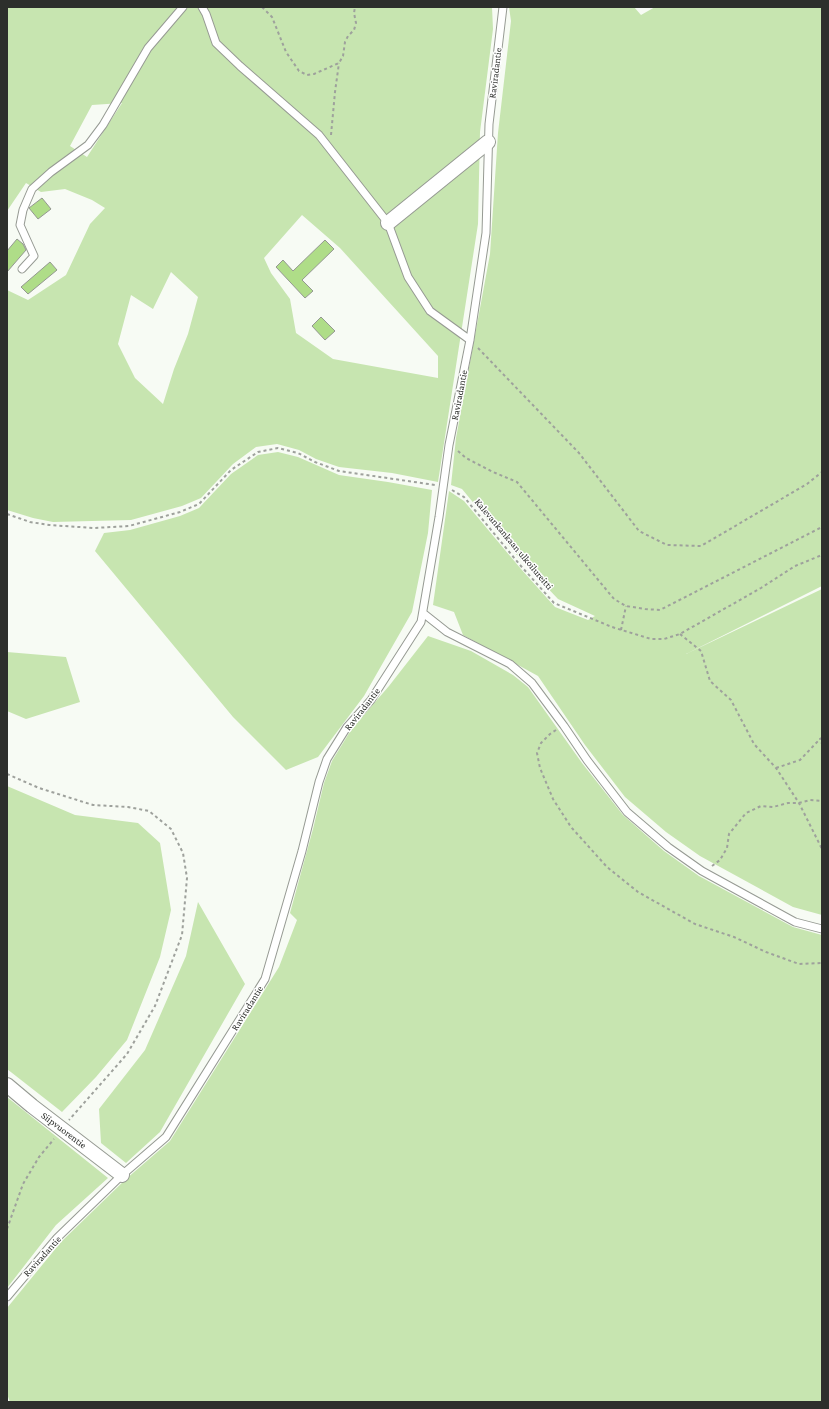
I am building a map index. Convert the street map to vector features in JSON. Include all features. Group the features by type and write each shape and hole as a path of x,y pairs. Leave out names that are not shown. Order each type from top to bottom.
{"street":[{"path":"388,223 488,142"},
{"name":"Siipvuorentie","path":"7,1084 32,1106 122,1175"}],"lane":[{"path":"22,269 34,256 20,225 23,210 32,189 51,172 88,146 103,125 148,48 183,7"},
{"path":"202,7 216,43 319,135 388,223 408,277 430,311 470,340"},
{"name":"Raviradantie","path":"7,1298 57,1238 122,1175 166,1137 265,979 302,851 319,782 327,759 347,727 371,700 421,622 444,486 449,445 470,340 486,233 489,124 503,7"},
{"path":"423,613 447,632 510,664 532,683 587,760 627,812 668,847 702,871 795,922 822,929"}],"path":[{"path":"262,7 272,17 286,52 299,71 307,75 314,74 339,63"},
{"path":"330,150 334,92 339,63 343,56 345,42 354,30 356,23 354,13 355,7"},
{"path":"470,340 579,453 639,531 667,545 701,546 807,484 822,472"},
{"path":"449,445 466,458 517,482 614,599 626,606 660,610 822,527"},
{"name":"Kalevankankaan ulkoilureitti","path":"7,514 30,522 49,525 94,528 129,526 180,512 199,504 231,470 252,455 258,452 278,448 298,453 315,462 339,471 444,486 464,497 520,565 554,603 621,630 651,639 664,639 680,634 795,566 822,555"},
{"path":"621,630 626,606"},
{"path":"680,634 701,651 710,681 731,700 754,744 776,768 799,803 822,849"},
{"path":"564,726 550,734 541,743 537,753 540,768 553,800 570,827 607,867 638,892 695,924 734,937 766,952 799,964 822,963"},
{"path":"776,768 800,760 821,738"},
{"path":"821,738 822,744"},
{"path":"7,774 39,788 93,805 128,807 149,811 171,829 183,854 187,878 182,935 155,1006 127,1054 62,1128 39,1157 22,1184 7,1229"},
{"path":"702,871 720,860 726,848 729,834 746,813 761,806 773,807 810,800 822,801"}],"green space":[{"path":"7,7 492,7 493,29 480,132 478,224 438,482 392,473 339,467 316,459 299,450 277,444 256,447 233,464 201,498 182,506 131,520 53,522 7,510 7,290 28,300 66,275 90,224 105,208 92,200 65,189 41,192 26,183 7,211","holes":["122,103 87,157 70,146 92,105","302,215 340,248 438,356 438,378 333,359 296,333 290,299 271,273 264,258","171,272 198,297 188,334 174,369 163,404 135,378 118,344 131,295 153,309"]},
{"path":"509,7 634,7 641,15 655,7 822,7 822,586 686,654 822,589 822,915 793,907 700,856 666,832 625,797 585,745 538,676 463,635 454,612 433,605 449,491 464,501 555,607 588,620 595,616 558,599 520,559 462,489 451,485 456,438 490,254 498,133 511,21"},
{"path":"278,452 298,457 339,475 432,490 428,533 412,612 364,696 318,757 286,770 233,717 95,551 104,533 130,530 180,516 199,508 231,474 258,455"},
{"path":"428,636 471,651 513,675 528,687 582,763 623,815 664,851 699,876 793,927 822,935 822,1402 10,1402 7,1394 7,1308 61,1242 126,1179 170,1141 279,967 297,920 290,913 324,783 332,761 351,730 389,686"},
{"path":"7,652 66,657 80,702 26,719 7,711"},
{"path":"7,786 75,815 138,823 160,843 171,910 160,957 127,1040 96,1077 62,1112 7,1069"},
{"path":"198,902 245,984 160,1132 126,1163 101,1143 99,1109 145,1050 186,956"},
{"path":"7,1097 108,1178 56,1225 7,1288"}],"building":[{"path":"42,198 51,209 38,219 29,208"},
{"path":"17,239 23,244 26,250 7,272 7,251"},
{"path":"325,240 334,249 302,280 313,291 305,298 276,267 283,260 293,271"},
{"path":"50,262 57,270 28,294 21,287"},
{"path":"321,317 335,331 325,340 312,326"}]}
